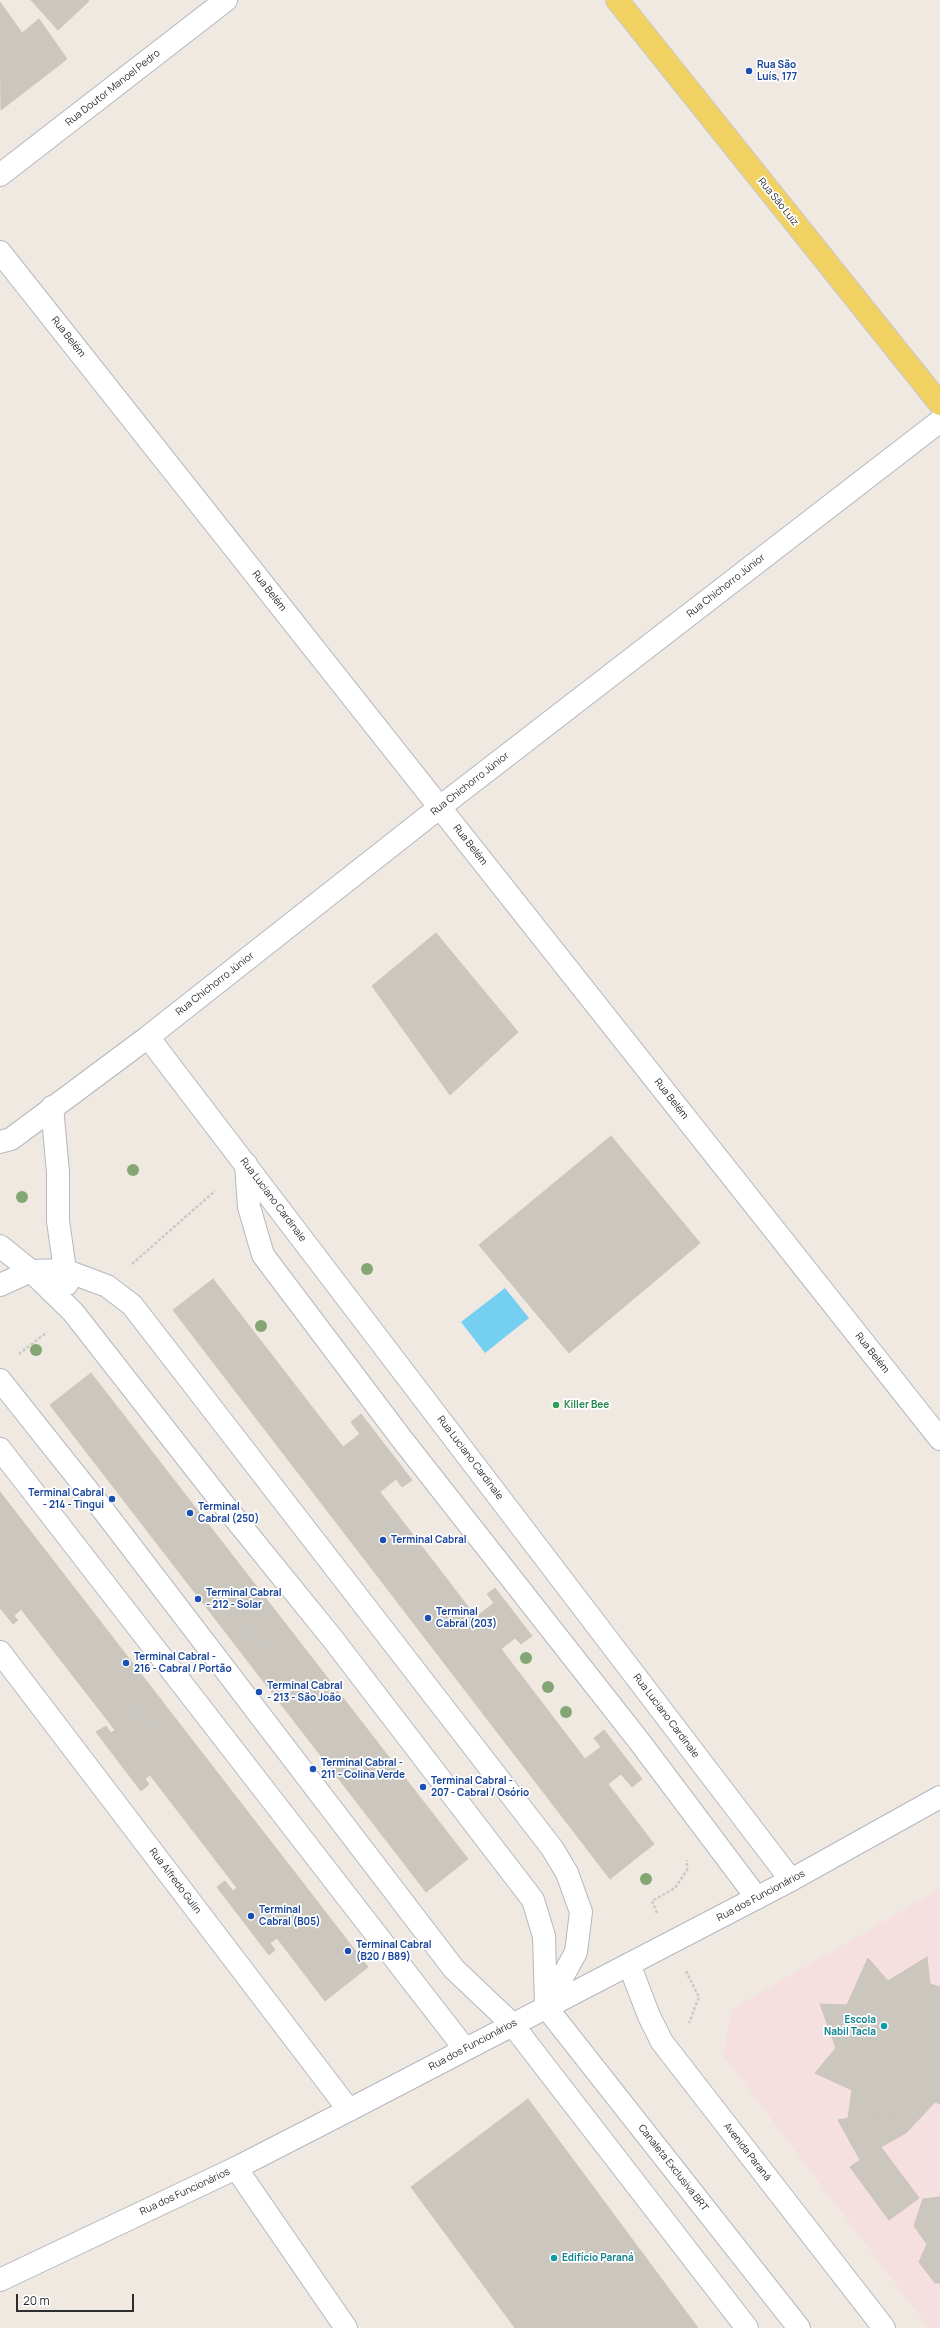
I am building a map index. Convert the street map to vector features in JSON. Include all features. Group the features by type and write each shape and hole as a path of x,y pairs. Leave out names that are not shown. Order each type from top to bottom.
{"main road":[{"name":"Rua São Luiz","path":"616,0 940,404"}],"street":[{"name":"Rua Doutor Manoel Pedro","path":"0,175 226,0"},
{"name":"Rua Belém","path":"0,252 940,1439"},
{"name":"Rua Chichorro Júnior","path":"4,1143 148,1037 440,807 940,421"},
{"name":"Rua Luciano Cardinale","path":"148,1037 791,1880"},
{"path":"52,1107 58,1172 58,1221 64,1270 73,1312"},
{"path":"246,1164 249,1207 263,1254 400,1438 639,1741 757,1898"},
{"path":"0,1246 31,1271 73,1312 224,1505 332,1638 533,1900 544,1936 546,2007"},
{"path":"0,1285 31,1271 64,1270 107,1286 132,1304 552,1848 567,1873 581,1912 576,1952 546,2007"},
{"path":"0,1380 97,1502 454,1969 512,2024 746,2328"},
{"path":"0,1449 465,2049"},
{"name":"Rua Alfredo Gulin","path":"0,1652 349,2110"},
{"name":"Rua dos Funcionários","path":"0,2280 236,2168 349,2110 791,1880 940,1796"},
{"name":"Avenida Paraná","path":"629,1964 649,2016 662,2042 884,2328"},
{"name":"Canaleta Exclusiva BRT","path":"546,2007 799,2328"},
{"path":"236,2168 346,2328"}],"path":[{"path":"384,1523 407,1554"},
{"path":"242,1622 264,1652"},
{"path":"129,1703 150,1731"},
{"path":"652,1901 675,1888 687,1870 687,1858"}],"shaded area":[{"path":"940,1889 940,2328 929,2328 723,2055 732,2009"}],"water":[{"path":"505,1288 529,1318 485,1353 461,1322"}],"building":[{"path":"31,0 88,0 89,1 58,30"},
{"path":"0,2 22,33 39,19 67,59 1,110"},
{"path":"436,933 518,1032 450,1095 372,986"},
{"path":"611,1136 700,1243 569,1353 479,1245"},
{"name":"Terminal Cabral","path":"213,1279 343,1447 360,1434 351,1422 361,1414 412,1480 402,1487 396,1479 380,1492 476,1617 494,1603 487,1594 495,1588 532,1636 521,1644 515,1638 501,1649 585,1759 601,1747 594,1738 604,1730 642,1779 632,1787 621,1774 608,1784 654,1844 610,1879 173,1310"},
{"path":"91,1373 468,1859 426,1892 50,1405"},
{"path":"0,1492 368,1967 325,2001 277,1938 270,1943 275,1950 269,1955 217,1887 225,1881 233,1891 237,1888 150,1775 145,1779 149,1784 141,1791 96,1732 106,1726 111,1733 115,1730 21,1609 14,1616 18,1620 13,1624 0,1608"},
{"name":"Escola Nabil Tacla","path":"927,1957 930,1984 940,1987 940,2104 935,2102 906,2133 889,2112 848,2118 852,2090 815,2073 836,2048 820,2004 847,2005 868,1958 888,1981"},
{"name":"Edifício Paraná","path":"528,2099 698,2328 515,2328 411,2187"},
{"path":"889,2112 906,2133 881,2147 919,2198 889,2220 850,2167 860,2160 838,2120"},
{"path":"940,2197 940,2283 935,2283 919,2262 927,2244 914,2226 923,2199"}],"place":[{"name":"Rua São Luís, 177","path":"749,71"},
{"name":"Killer Bee","path":"556,1405"},
{"name":"Terminal Cabral - 214 - Tingui","path":"112,1499"},
{"name":"Terminal Cabral (250)","path":"190,1513"},
{"name":"Terminal Cabral","path":"383,1540"},
{"name":"Terminal Cabral - 212 - Solar","path":"198,1599"},
{"name":"Terminal Cabral (203)","path":"428,1618"},
{"name":"Terminal Cabral - 216 - Cabral / Portão","path":"126,1663"},
{"name":"Terminal Cabral - 213 - São João","path":"259,1692"},
{"name":"Terminal Cabral - 211 - Colina Verde","path":"313,1769"},
{"name":"Terminal Cabral - 207 - Cabral / Osório","path":"423,1787"},
{"name":"Terminal Cabral (B05)","path":"251,1916"},
{"name":"Terminal Cabral (B20 / B89)","path":"348,1951"},
{"name":"Escola Nabil Tacla","path":"884,2026"},
{"name":"Edifício Paraná","path":"554,2258"}]}
